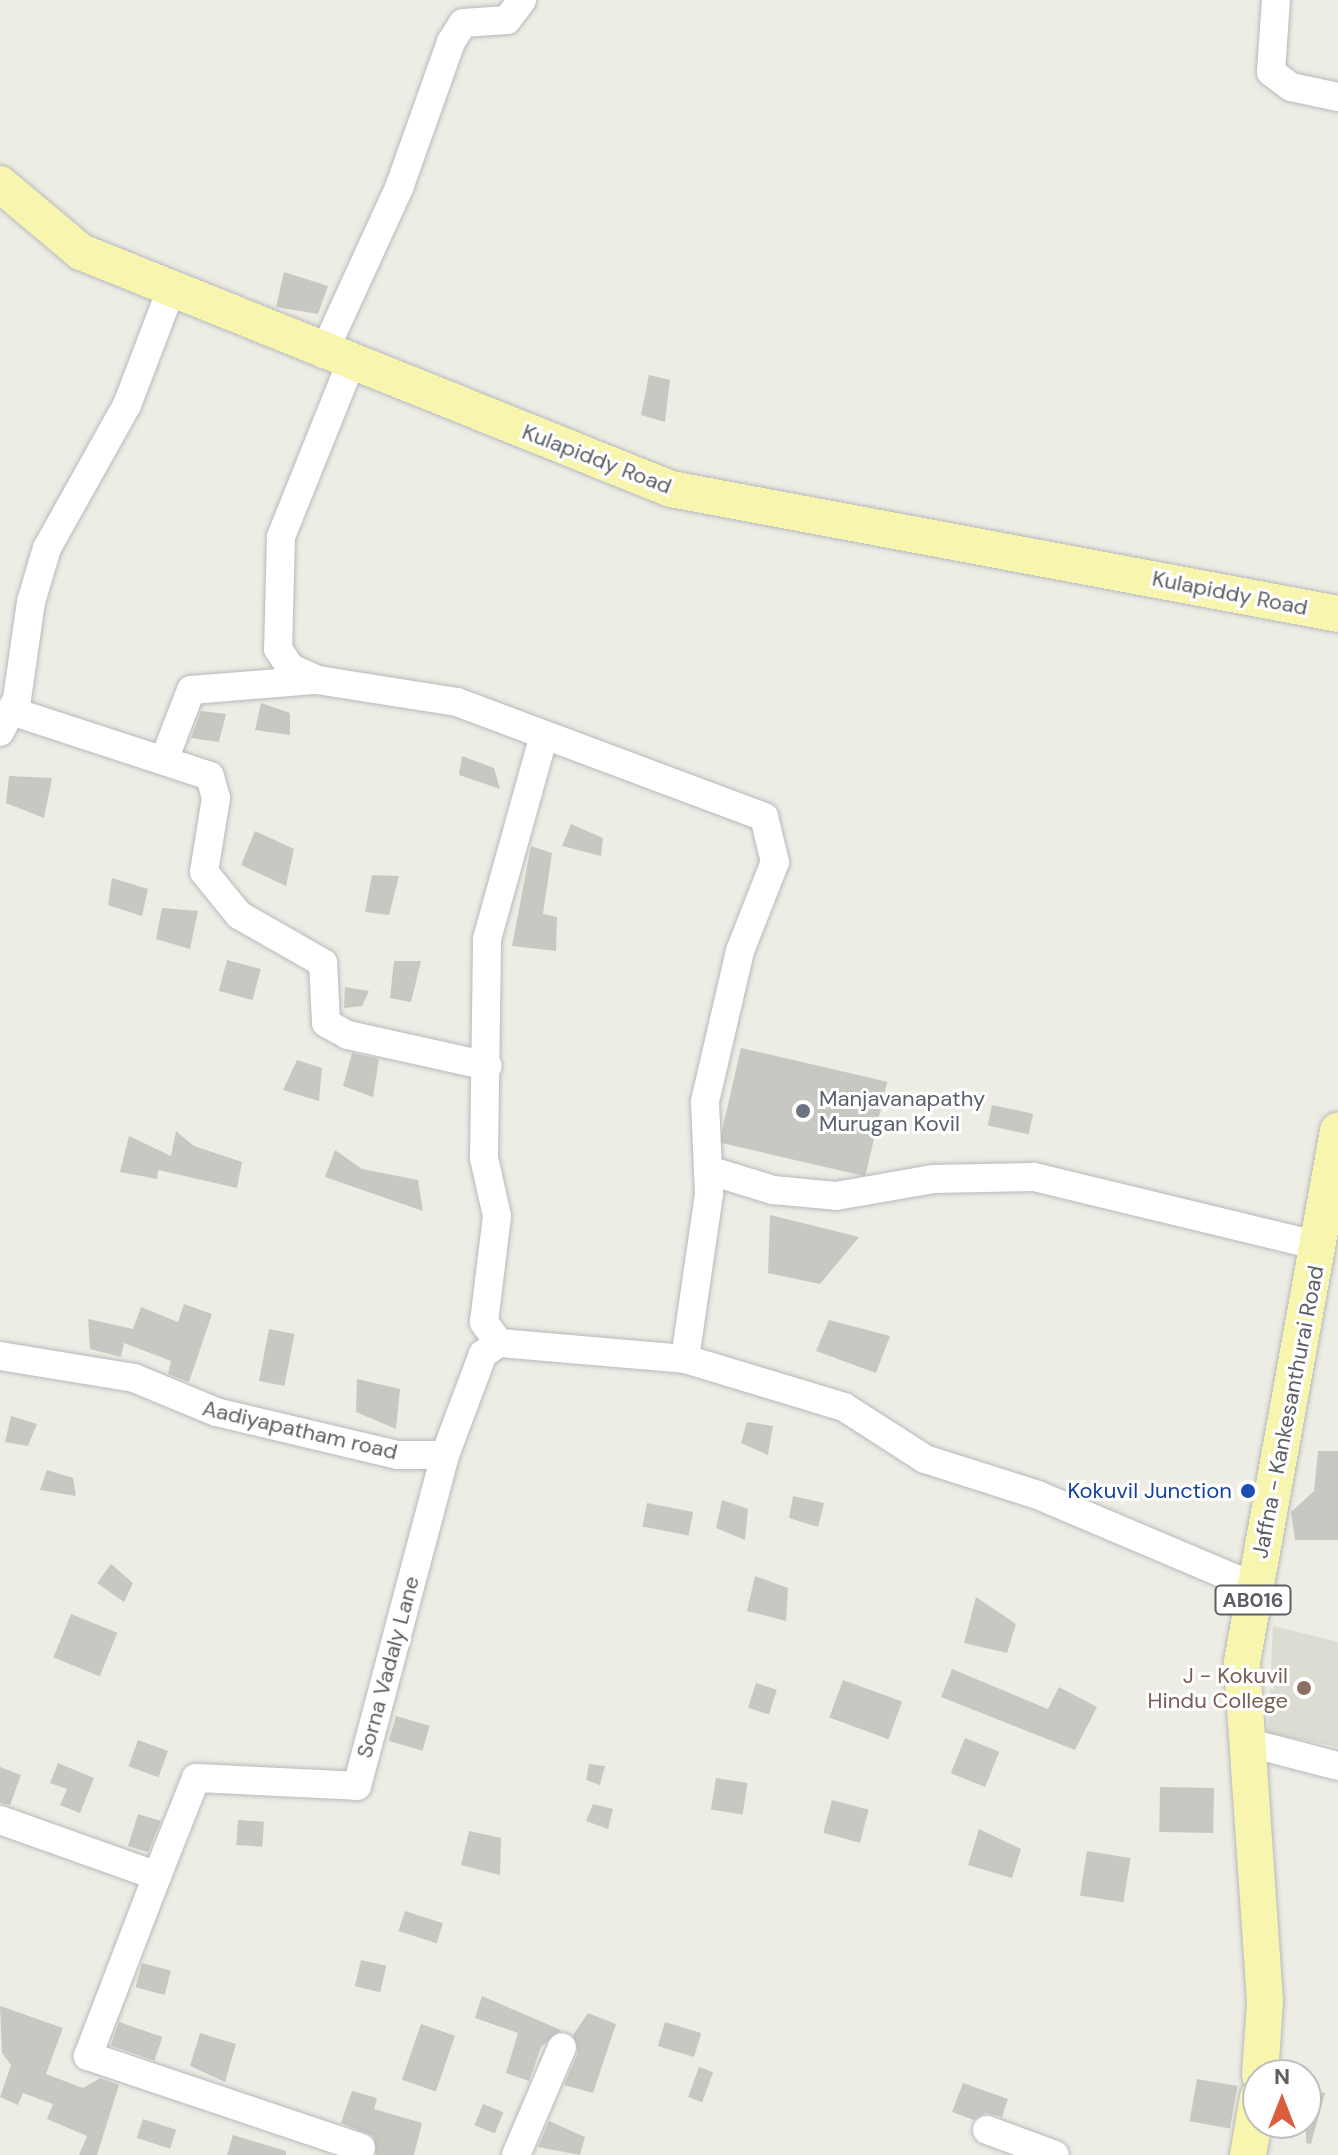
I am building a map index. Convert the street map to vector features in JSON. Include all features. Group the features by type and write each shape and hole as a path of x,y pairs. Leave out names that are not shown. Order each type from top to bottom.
{"main road":[{"name":"Kulapiddy Road","path":"0,184 81,252 337,359 671,489 1338,614"},
{"name":"Jaffna - Kankesanthurai Road","path":"1261,2059 1265,2001 1242,1662 1338,1131"}],"street":[{"path":"318,680 291,668 278,649 281,537 337,359 451,42 463,23 507,20 522,0"},
{"path":"1276,0 1271,72 1291,87 1338,97"},
{"path":"171,290 127,405 47,548 6,721 164,760 210,776 216,798 204,872 239,915 323,963 326,1023 348,1035 488,1066"},
{"path":"164,760 191,690 318,680 457,702 543,738 708,790 764,817 775,862 740,951 705,1102 708,1170 685,1359"},
{"path":"499,1343 484,1322 497,1216 484,1158 488,1066 487,939 543,738"},
{"path":"708,1170 773,1190 836,1196 933,1179 1034,1177 1319,1246"},
{"path":"445,1455 483,1354 499,1343 685,1359 844,1407 925,1459 1038,1495 1255,1587"},
{"name":"Aadiyapatham road","path":"0,1356 134,1378 216,1412 398,1455 445,1455"},
{"name":"Sorna Vadaly Lane","path":"157,1876 196,1778 357,1786 445,1455"},
{"path":"1246,1742 1338,1766"},
{"path":"0,1820 157,1876 88,2056 300,2142 361,2148"},
{"path":"516,2155 562,2047"},
{"path":"987,2130 1055,2155"}],"shaded area":[{"name":"J - Kokuvil Hindu College","path":"1273,1626 1338,1642 1338,1747 1268,1733"}],"building":[{"path":"284,272 328,286 318,314 276,307"},
{"path":"649,375 670,380 665,422 641,415"},
{"path":"261,703 290,713 290,735 255,730"},
{"path":"201,711 226,714 219,742 191,738"},
{"path":"462,756 494,768 500,789 459,775"},
{"path":"9,776 52,778 44,818 6,803"},
{"path":"571,824 603,838 601,856 562,846"},
{"path":"255,831 294,849 286,886 241,865"},
{"path":"531,846 552,853 543,914 557,917 556,951 512,946"},
{"path":"372,875 399,876 389,915 365,912"},
{"path":"112,878 148,889 142,916 108,905"},
{"path":"162,908 198,911 190,949 156,939"},
{"path":"227,960 261,969 253,1000 219,991"},
{"path":"394,961 421,961 411,1002 390,998"},
{"path":"345,987 369,991 362,1006 344,1008"},
{"name":"Manjavanapathy Murugan Kovil","path":"741,1048 887,1082 865,1176 719,1143"},
{"path":"352,1053 379,1059 373,1097 343,1086"},
{"path":"297,1060 322,1068 319,1101 283,1090"},
{"path":"992,1105 1033,1114 1029,1134 988,1126"},
{"path":"176,1131 194,1146 242,1162 237,1188 158,1170 157,1179 120,1172 129,1136 171,1156"},
{"path":"335,1150 362,1169 418,1180 423,1211 325,1177"},
{"path":"770,1215 859,1237 820,1284 768,1273"},
{"path":"184,1304 212,1314 189,1382 168,1374 171,1361 124,1343 121,1357 90,1349 88,1319 133,1329 141,1307 178,1322"},
{"path":"829,1320 890,1336 876,1373 816,1351"},
{"path":"269,1329 295,1334 284,1386 259,1381"},
{"path":"357,1379 400,1389 396,1429 356,1412"},
{"path":"11,1416 37,1424 28,1446 5,1442"},
{"path":"747,1422 773,1426 768,1455 741,1443"},
{"path":"1318,1451 1338,1451 1338,1540 1295,1540 1291,1512 1314,1491"},
{"path":"47,1470 73,1478 76,1496 40,1490"},
{"path":"793,1496 824,1503 818,1527 789,1518"},
{"path":"722,1500 748,1509 745,1540 716,1528"},
{"path":"647,1503 693,1512 689,1536 642,1527"},
{"path":"111,1564 133,1583 124,1602 97,1583"},
{"path":"755,1576 788,1588 786,1621 747,1611"},
{"path":"976,1597 1016,1624 1007,1653 964,1643"},
{"path":"71,1614 117,1633 100,1676 53,1658"},
{"path":"952,1669 1048,1709 1059,1687 1097,1707 1075,1750 941,1697"},
{"path":"843,1680 902,1702 889,1739 829,1718"},
{"path":"756,1683 777,1690 769,1715 748,1708"},
{"path":"396,1716 430,1726 422,1751 389,1741"},
{"path":"965,1738 999,1752 985,1787 951,1773"},
{"path":"138,1740 168,1751 158,1777 128,1766"},
{"path":"58,1763 94,1778 80,1813 60,1805 67,1789 50,1783"},
{"path":"589,1764 605,1766 600,1785 586,1780"},
{"path":"0,1767 21,1775 10,1805 0,1803"},
{"path":"716,1778 748,1783 743,1815 711,1810"},
{"path":"1160,1787 1214,1788 1213,1833 1159,1832"},
{"path":"832,1800 869,1810 860,1843 823,1833"},
{"path":"593,1804 613,1809 608,1829 586,1821"},
{"path":"138,1814 161,1821 148,1852 128,1846"},
{"path":"238,1820 264,1822 262,1847 236,1845"},
{"path":"979,1829 1021,1849 1012,1878 968,1865"},
{"path":"469,1831 501,1838 500,1875 461,1865"},
{"path":"1087,1851 1130,1858 1123,1902 1080,1895"},
{"path":"405,1911 443,1923 437,1943 399,1931"},
{"path":"361,1960 386,1966 380,1992 355,1986"},
{"path":"142,1963 171,1971 165,1995 136,1987"},
{"path":"482,1996 561,2030 541,2047 529,2081 506,2073 518,2033 475,2018"},
{"path":"0,2006 63,2028 46,2074 83,2088 100,2078 119,2085 97,2155 79,2155 87,2136 47,2119 53,2104 23,2093 18,2105 0,2097 11,2065 2,2053"},
{"path":"588,2013 616,2024 593,2093 564,2085 578,2053 573,2035"},
{"path":"119,2022 162,2037 154,2061 111,2046"},
{"path":"665,2022 701,2033 694,2057 658,2046"},
{"path":"421,2024 455,2036 436,2092 402,2080"},
{"path":"200,2033 236,2044 225,2082 190,2066"},
{"path":"699,2067 713,2072 702,2102 688,2097"},
{"path":"1197,2079 1237,2086 1230,2128 1190,2121"},
{"path":"963,2083 1008,2099 1002,2117 985,2113 974,2120 952,2112"},
{"path":"352,2091 377,2098 374,2109 422,2123 414,2155 376,2155 373,2136 341,2123"},
{"path":"483,2104 503,2112 495,2134 474,2125"},
{"path":"143,2119 176,2130 170,2149 137,2138"},
{"path":"549,2121 585,2137 580,2155 538,2147"},
{"path":"233,2135 286,2151 286,2155 227,2155"}],"place":[{"name":"Manjavanapathy Murugan Kovil","path":"803,1111"},
{"name":"Kokuvil Junction","path":"1248,1491"},
{"name":"J - Kokuvil Hindu College","path":"1304,1688"}]}
